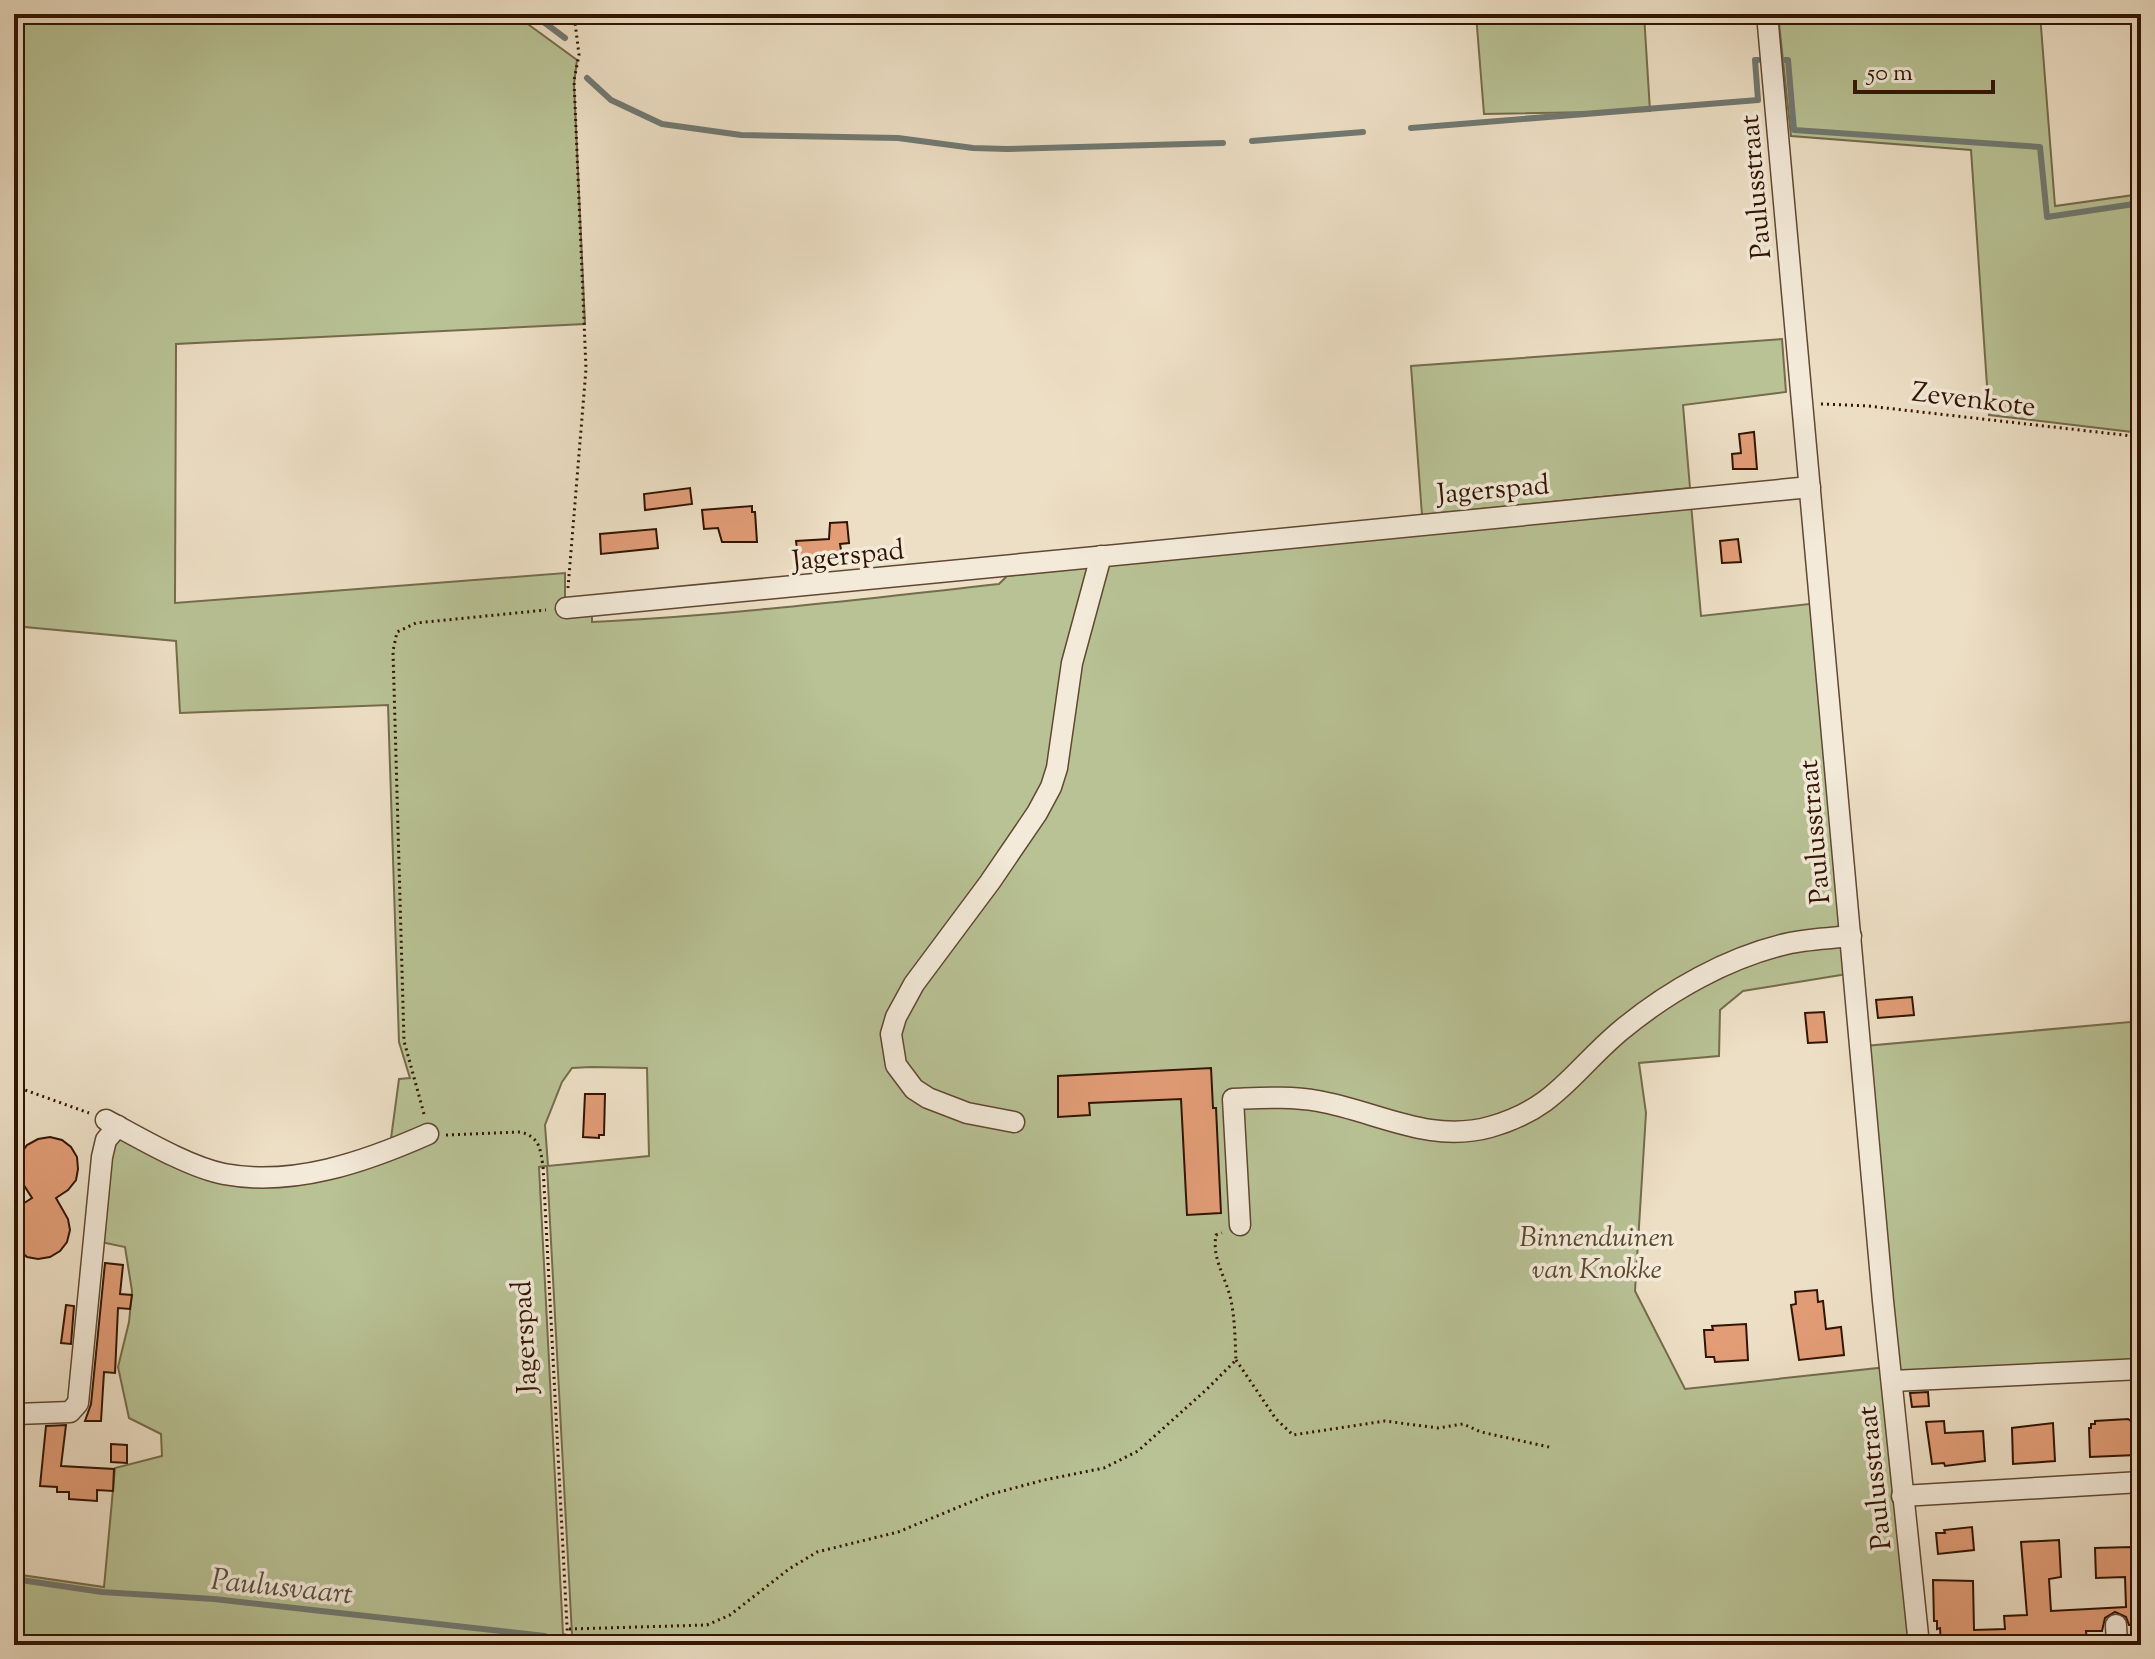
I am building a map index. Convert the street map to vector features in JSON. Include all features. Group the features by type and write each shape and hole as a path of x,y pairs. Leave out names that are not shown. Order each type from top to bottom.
{"street":[{"name":"Paulusstraat","path":"1767,14 1902,1496 1919,1645"},
{"name":"Jagerspad","path":"566,608 1810,487"},
{"path":"1014,1122 967,1113 928,1098 914,1089 896,1065 891,1034 896,1017 914,984 990,882 1051,787 1059,757 1072,663 1101,556"},
{"path":"1240,1225 1233,1099 1287,1097 1319,1101 1440,1132 1486,1128 1510,1121 1560,1092 1619,1032 1661,1001 1708,973 1730,962 1792,943 1851,936"},
{"path":"14,1418 16,1414 25,1412 70,1412 78,1403 102,1157 112,1123 202,1167 224,1174 253,1176 286,1176 320,1171 391,1150 428,1134"},
{"path":"1892,1381 2141,1369"},
{"path":"1902,1496 2141,1482"}],"path":[{"path":"428,1134 404,1041 393,651 397,632 416,623 566,608 586,369 574,80 579,55 574,14"},
{"name":"Zevenkote","path":"1801,405 1868,406 2141,437"},
{"path":"14,1086 112,1123"},
{"name":"Jagerspad","path":"428,1134 521,1132 533,1135 540,1144 568,1645"},
{"path":"1240,1225 1216,1235 1213,1251 1230,1294 1236,1360 1276,1419 1293,1435 1385,1421 1438,1428 1463,1424 1481,1432 1549,1447"},
{"path":"569,1629 707,1625 730,1615 789,1569 817,1552 842,1543 898,1532 988,1495 1104,1468 1138,1451 1236,1360"}],"green space":[{"name":"Binnenduinen van Knokke","path":"14,14 514,14 577,60 574,84 585,324 176,344 175,603 565,573 565,612 592,616 592,622 643,619 999,584 1007,576 1691,504 1701,616 1827,602 1860,968 1841,975 1743,991 1720,1010 1719,1056 1639,1063 1646,1113 1635,1291 1685,1389 1896,1366 1865,1046 2141,1021 2141,1364 1898,1379 1926,1645 14,1645 14,1574 104,1587 115,1468 162,1456 161,1434 129,1418 118,1367 129,1322 132,1291 125,1247 96,1241 108,1150 122,1135 253,1180 390,1146 399,1079 410,1078 399,1042 388,705 180,713 176,641 14,626","holes":["572,1068 647,1068 649,1156 548,1166 545,1125 562,1082","547,1166 572,1635 572,1636 563,1634 539,1167"]},
{"path":"1476,14 1644,14 1650,111 1484,114"},
{"path":"1778,14 2040,14 2055,206 2141,194 2141,433 1989,415 1971,150 1791,136"},
{"path":"1782,339 1786,392 1683,405 1690,488 1422,515 1411,366"}],"building":[{"path":"1754,432 1757,469 1733,469 1732,454 1741,453 1739,434"},
{"path":"690,488 692,504 645,510 644,494"},
{"path":"752,506 757,542 722,542 718,528 704,529 702,510"},
{"path":"847,522 849,543 840,544 842,556 807,560 806,556 798,556 796,541 829,539 830,523"},
{"path":"656,529 658,548 601,554 600,534"},
{"path":"1738,539 1741,562 1722,563 1720,541"},
{"path":"1912,997 1914,1015 1878,1018 1876,1000"},
{"path":"1824,1012 1827,1042 1808,1043 1805,1013"},
{"path":"1211,1068 1221,1213 1187,1215 1181,1099 1089,1103 1090,1115 1058,1117 1058,1076"},
{"path":"585,1094 605,1094 604,1135 599,1135 599,1138 583,1137"},
{"path":"50,1137 62,1140 71,1147 77,1157 78,1169 76,1180 56,1198 68,1219 70,1230 67,1242 50,1257 38,1259 27,1257 14,1245 14,1213 32,1198 20,1179 17,1167 27,1145"},
{"path":"105,1263 123,1265 120,1294 132,1295 130,1309 118,1308 115,1373 104,1372 101,1421 85,1421 91,1404"},
{"path":"1817,1290 1818,1302 1823,1301 1826,1329 1841,1327 1844,1355 1799,1360 1791,1305 1796,1304 1795,1292"},
{"path":"66,1305 74,1306 71,1344 61,1343"},
{"path":"1746,1324 1748,1360 1715,1362 1714,1357 1706,1357 1704,1330 1713,1330 1712,1326"},
{"path":"1928,1392 1929,1406 1912,1407 1910,1393"},
{"path":"2128,1419 2132,1426 2138,1426 2139,1447 2135,1447 2136,1455 2090,1457 2091,1424 2095,1421"},
{"path":"1944,1421 1945,1433 1983,1431 1985,1461 1945,1466 1944,1463 1932,1464 1926,1422"},
{"path":"2053,1423 2055,1461 2013,1464 2012,1428"},
{"path":"66,1425 61,1466 114,1469 113,1491 97,1490 97,1501 69,1499 69,1492 57,1492 57,1487 40,1486 46,1426"},
{"path":"111,1444 127,1445 127,1463 111,1462"},
{"path":"1972,1527 1974,1550 1938,1554 1936,1533"},
{"path":"2059,1540 2061,1577 2049,1579 2051,1611 2126,1607 2125,1577 2096,1578 2095,1548 2132,1547 2133,1576 2141,1575 2141,1624 2129,1625 2126,1617 2115,1612 2105,1618 2102,1631 2086,1631 2087,1642 1941,1645 1940,1628 1937,1629 1937,1621 1934,1621 1933,1580 1973,1581 1974,1630 2005,1629 2004,1616 2027,1615 2021,1542"}],"waterway":[{"path":"533,14 565,38"},
{"path":"1411,128 1758,100 1755,60 1758,60"},
{"path":"1785,60 1788,60 1794,130 2040,147 2047,217 2141,203"},
{"path":"587,78 611,100 662,124 741,135 898,138 973,148 1007,149 1223,143"},
{"path":"1252,141 1363,132"},
{"name":"Paulusvaart","path":"14,1579 102,1592 214,1599 545,1636"},
{"name":"Paulusvaart","path":"576,1640 724,1644"},
{"name":"Paulusvaart","path":"769,1644 773,1645"}]}
